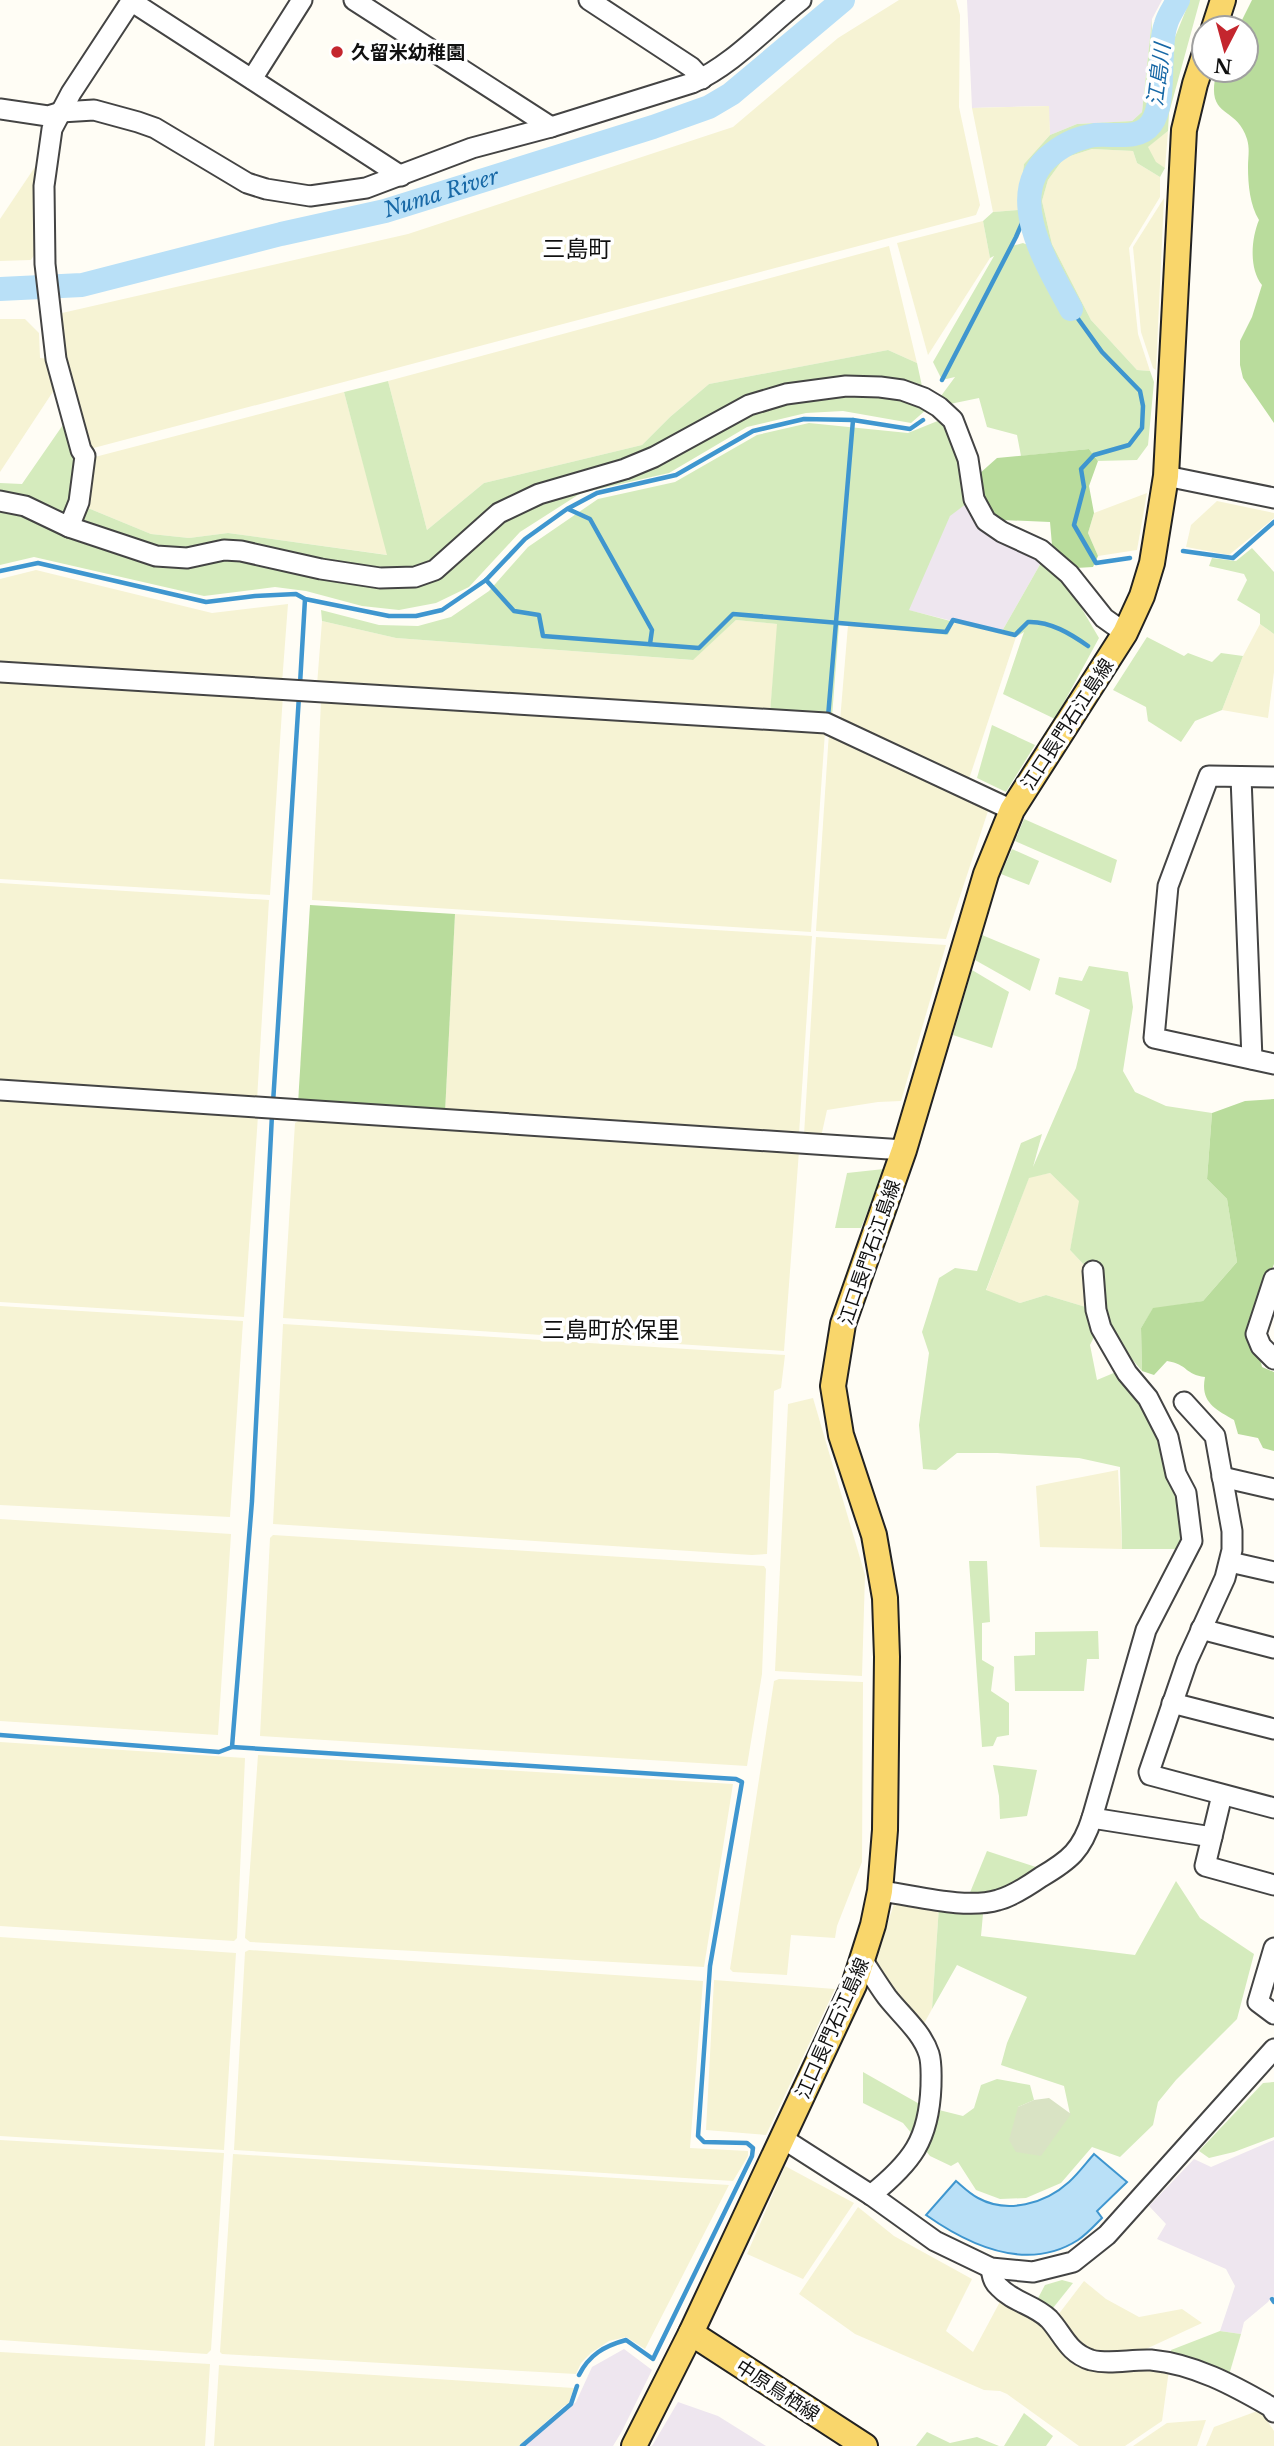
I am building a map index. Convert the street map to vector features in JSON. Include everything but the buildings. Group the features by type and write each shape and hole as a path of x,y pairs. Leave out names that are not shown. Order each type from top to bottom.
{"main road":[{"name":"江口長門石江島線","path":"634,2446 691,2333 782,2138 863,1961 873,1926 880,1891 885,1830 885,1598 874,1535 841,1435 833,1386 843,1324 904,1150 986,874 1012,810 1125,633 1142,596 1152,563 1166,476 1184,131 1195,84"},
{"name":"中原鳥栖線","path":"691,2333 865,2446"}],"street":[{"path":"252,79 302,0"},
{"path":"354,0 551,127"},
{"path":"589,0 691,67 702,79"},
{"path":"0,109 40,116 94,110 138,121 155,128 247,183 310,197 366,188 472,148 551,127 702,79 741,53 801,0"},
{"path":"69,527 79,502 85,456 55,359 45,264 44,187 52,130 132,1 401,176"},
{"path":"0,501 25,506 69,527 156,556 187,558 224,550 241,551 321,569 380,578 415,577 435,570 499,513 539,494 625,469 654,457 749,405 786,394 846,386 880,387 902,390 924,398 939,407 953,421 968,459 974,499 986,521 1002,532 1041,550 1069,574 1104,618 1125,633"},
{"path":"1166,476 1274,498"},
{"path":"0,672 826,723 1012,810"},
{"path":"1274,777 1209,776 1168,886 1153,1038 1274,1064"},
{"path":"1241,777 1252,1059"},
{"path":"0,1090 904,1150"},
{"path":"880,1891 952,1901 979,1903 998,1900 1037,1880 1074,1854 1085,1840 1146,1630 1192,1541 1186,1493 1176,1474 1168,1437 1148,1398 1127,1373 1101,1328 1096,1310 1093,1271"},
{"path":"1274,1279 1256,1334 1261,1346 1274,1359"},
{"path":"1184,1402 1215,1436 1232,1531 1230,1562 1172,1703 1150,1775 1274,1808"},
{"path":"1222,1477 1274,1489"},
{"path":"1230,1562 1274,1572"},
{"path":"1201,1629 1274,1648"},
{"path":"1172,1703 1274,1729"},
{"path":"1222,1795 1205,1866 1274,1885"},
{"path":"1092,1818 1212,1837"},
{"path":"1274,1948 1258,2001 1274,2014"},
{"path":"863,1961 921,2039 929,2054 931,2066 930,2098 923,2136 909,2159 871,2195"},
{"path":"782,2138 871,2195 934,2241 990,2268 1033,2272 1073,2262 1107,2235 1270,2061"},
{"path":"990,2268 999,2287 1049,2319 1061,2337 1077,2352 1091,2360 1150,2360 1173,2364 1219,2379 1273,2408"}],"shaded area":[{"path":"899,0 956,0 960,15 959,107 980,205 976,215 86,450 57,340 62,313 408,234 733,127 838,38"},
{"path":"967,0 1162,0 1152,19 1142,112 1132,121 1077,124 1050,135 1048,106 972,108"},
{"path":"1049,106 1050,135 1024,164 1018,210 993,212 972,108"},
{"path":"1168,131 1165,168 1156,163 1147,147"},
{"path":"1092,149 1133,151 1137,163 1160,177 1160,197 1129,248 1138,334 1150,371 1137,370 1091,320 1052,244 1042,201 1048,180 1064,158"},
{"path":"41,158 37,250 31,260 0,261 0,219"},
{"path":"1164,198 1156,370 1141,332 1133,247"},
{"path":"983,221 990,258 928,355 897,243"},
{"path":"889,246 917,363 888,350 709,384 642,445 484,483 427,530 388,381"},
{"path":"0,319 25,319 39,333 40,358 50,359 58,384 0,472"},
{"path":"344,392 388,555 228,533 189,538 151,534 83,506 91,458"},
{"path":"1147,493 1137,550 1098,556 1088,533 1094,513"},
{"path":"1217,501 1274,513 1274,518 1229,555 1186,547 1191,525"},
{"path":"966,504 1042,561 1001,633 908,610 950,515"},
{"path":"36,570 212,613 288,604 282,683 0,665 0,579"},
{"path":"736,620 778,624 770,713 317,685 322,621 396,638 692,660"},
{"path":"954,622 1016,637 970,776 964,782 840,721 848,625 948,635"},
{"path":"1260,624 1274,634 1274,672 1268,718 1222,710 1243,656"},
{"path":"0,678 283,695 270,895 0,879"},
{"path":"321,701 825,732 811,932 312,900"},
{"path":"829,732 989,808 946,939 816,931"},
{"path":"0,883 269,900 257,1100 0,1085"},
{"path":"455,914 812,936 799,1134 445,1113"},
{"path":"816,937 946,945 901,1101 827,1110 821,1137 804,1135"},
{"path":"0,1099 258,1116 244,1317 0,1302"},
{"path":"300,1120 799,1151 784,1351 283,1318 295,1123"},
{"path":"1050,1173 1080,1201 1070,1250 1087,1268 1089,1308 1046,1295 1020,1303 986,1291 1029,1177"},
{"path":"0,1306 243,1321 230,1517 0,1505"},
{"path":"283,1324 785,1355 781,1388 774,1391 767,1554 273,1524"},
{"path":"813,1398 865,1575 862,1676 775,1671 788,1404"},
{"path":"1118,1470 1122,1549 1040,1547 1036,1486"},
{"path":"0,1519 231,1534 218,1735 0,1721"},
{"path":"273,1535 764,1566 762,1674 747,1766 260,1736 270,1538"},
{"path":"774,1681 863,1682 862,1862 837,1926 835,1938 791,1935 787,1975 733,1972 730,1969"},
{"path":"0,1742 245,1758 237,1938 234,1941 0,1926"},
{"path":"258,1755 733,1784 704,1967 250,1942 245,1938"},
{"path":"894,1904 939,1906 932,2009 921,2029 884,1982 875,1961"},
{"path":"0,1937 236,1953 224,2150 0,2136"},
{"path":"249,1950 703,1981 690,2148 748,2151 748,2156 733,2181 234,2150 245,1952"},
{"path":"714,1980 835,1989 766,2135 706,2130"},
{"path":"0,2140 224,2153 211,2350 207,2354 0,2340"},
{"path":"1274,2140 1274,2297 1244,2322 1241,2334 1220,2331 1235,2286 1226,2269 1157,2239 1166,2224 1149,2206 1194,2159 1211,2167"},
{"path":"233,2154 729,2185 645,2349 626,2337 609,2341 581,2363 576,2374 222,2354 220,2352"},
{"path":"785,2166 854,2203 803,2279 747,2254"},
{"path":"858,2207 894,2236 972,2279 946,2331 973,2352 1002,2298 1030,2315 1069,2351 1169,2370 1162,2421 1125,2446 1079,2446 1007,2394 984,2390 855,2334 799,2294"},
{"path":"1084,2281 1106,2299 1139,2317 1182,2309 1202,2323 1131,2356 1092,2353 1073,2342 1058,2315"},
{"path":"624,2349 652,2370 613,2446 524,2446 576,2402 592,2367"},
{"path":"0,2352 210,2364 205,2446 0,2446"},
{"path":"219,2365 574,2388 568,2405 519,2446 214,2446"},
{"path":"678,2402 718,2416 766,2446 652,2446"},
{"path":"1260,2410 1274,2431 1274,2446 1206,2446 1214,2427"},
{"path":"1206,2420 1197,2446 1133,2446 1167,2423"}],"green space":[{"path":"1190,0 1200,0 1196,14 1190,14 1190,36 1169,113 1168,131 1148,147 1156,162 1165,168 1160,177 1137,163 1133,151 1092,149 1064,158 1048,180 1042,201 1052,244 1091,320 1137,370 1150,371 1154,382 1148,445 1137,460 1098,461 1089,449 1021,456 1017,435 987,427 979,398 950,404 941,396 955,377 942,380 933,362 994,256 990,258 983,221 993,212 1018,210 1024,164 1050,135 1077,124 1132,121 1142,112 1152,19 1150,111 1141,124 1132,129 1079,132 1056,143 1032,167 1023,212 1012,246 1023,243 1044,252 1036,203 1043,175 1062,152 1098,141 1134,144 1150,134 1163,116 1175,37"},
{"path":"1252,0 1274,0 1274,423 1243,378 1240,365 1240,341 1252,317 1262,285 1253,262 1254,236 1259,220 1253,208 1249,188 1248,143 1236,120 1218,105 1214,86 1260,84 1260,14 1245,14"},
{"path":"888,350 917,363 927,409 911,423 843,411 806,413 747,427 669,473 581,493 520,532 469,587 436,603 399,610 362,606 306,591 275,587 204,596 34,557 0,565 0,483 22,484 67,419 79,461 83,506 151,534 189,538 228,533 387,555 344,392 388,381 427,530 484,483 642,445 709,384"},
{"path":"940,420 957,448 966,504 950,516 909,610 954,622 948,635 839,625 832,717 770,713 777,624 736,620 693,660 396,638 322,621 321,610 379,625 418,626 451,617 489,591 528,547 598,499 675,482 757,435 809,423 908,433"},
{"path":"1089,449 1098,461 1089,486 1094,513 1088,533 1098,556 1093,567 1076,568 1052,545 1050,522 1002,520 986,507 979,474 997,458"},
{"path":"1252,548 1274,572 1274,634 1260,624 1260,614 1237,600 1247,580 1244,574 1209,566 1212,558 1236,561"},
{"path":"1042,561 1072,592 1099,638 1055,719 1003,694 1024,632 1016,637 1001,633"},
{"path":"1147,637 1184,656 1188,653 1212,662 1221,653 1243,656 1222,710 1195,721 1181,742 1148,721 1146,707 1113,690"},
{"path":"992,725 1035,745 1006,792 977,778"},
{"path":"1024,819 1117,860 1111,883 1015,841"},
{"path":"1012,849 1039,861 1029,885 1001,874"},
{"path":"310,905 455,914 445,1113 298,1104"},
{"path":"982,935 1040,959 1030,991 975,960"},
{"path":"1089,966 1128,972 1133,1007 1123,1071 1135,1092 1166,1106 1212,1113 1207,1179 1227,1199 1237,1262 1203,1301 1153,1309 1141,1328 1142,1371 1108,1331 1087,1268 1070,1250 1079,1201 1050,1173 1029,1178 986,1290 1020,1303 1046,1295 1089,1308 1097,1331 1090,1345 1097,1380 1116,1372 1143,1399 1182,1496 1186,1531 1181,1549 1122,1549 1120,1467 1079,1458 957,1453 936,1470 923,1469 919,1425 929,1353 922,1332 939,1278 955,1268 977,1271 1021,1143 1042,1134 1033,1167 1076,1068 1090,1010 1055,994 1059,977 1082,981"},
{"path":"972,970 1009,992 992,1048 953,1035"},
{"path":"1274,1099 1274,1264 1252,1323 1262,1367 1274,1372 1274,1451 1263,1448 1258,1438 1238,1434 1234,1420 1210,1404 1205,1393 1205,1377 1167,1361 1154,1375 1142,1371 1141,1328 1153,1308 1203,1301 1237,1262 1227,1199 1207,1179 1212,1113 1245,1101"},
{"path":"884,1169 861,1228 835,1228 847,1173"},
{"path":"969,1561 987,1561 990,1622 982,1623 982,1660 994,1667 991,1691 1009,1703 1009,1735 997,1737 993,1746 982,1747"},
{"path":"1098,1631 1099,1659 1087,1659 1084,1691 1015,1691 1014,1656 1035,1655 1035,1632"},
{"path":"993,1765 1037,1770 1027,1816 1000,1819"},
{"path":"987,1851 1042,1869 1004,1890 969,1895"},
{"path":"1176,1881 1200,1918 1254,1954 1237,2019 1176,2080 1158,2102 1153,2125 1120,2157 1092,2147 1061,2183 1026,2198 1000,2199 976,2190 958,2162 951,2166 930,2156 903,2123 863,2103 863,2072 923,2106 963,2116 974,2108 981,2085 997,2079 1030,2085 1034,2100 1018,2107 1070,2114 1064,2086 1001,2065 1007,2043 1027,1997 957,1965 932,2009 939,1906 983,1914 981,1936 1135,1955"},
{"path":"1274,2082 1274,2137 1209,2158 1199,2151 1263,2083"},
{"path":"1049,2098 1071,2114 1041,2156 1016,2152 1009,2140 1018,2107 1034,2100"},
{"path":"1062,2280 1073,2283 1053,2308 1037,2300 1045,2285"},
{"path":"1220,2331 1241,2334 1229,2375 1172,2359 1171,2350"},
{"path":"1024,2413 1053,2436 1046,2446 1004,2446"},
{"path":"927,2432 950,2443 977,2437 999,2446 916,2446"}],"water":[{"path":"1094,2154 1127,2182 1097,2211 1102,2218 1094,2226 1078,2240 1059,2249 1039,2254 1000,2251 961,2236 926,2215 956,2181 989,2203 1013,2206 1037,2201 1069,2182"}],"waterway":[{"name":"Numa River","path":"0,289 82,285 281,234 385,211 653,127 709,107 731,94 843,0"},
{"name":"江島川","path":"1071,309 1041,251 1030,209 1030,189 1037,170 1052,154 1067,144 1095,135 1139,133 1151,124 1159,103 1163,35 1168,18 1178,0"},
{"path":"942,380 1028,209"},
{"path":"1071,309 1102,352 1140,391 1143,406 1142,428 1129,445 1094,455 1081,469 1084,487 1074,525 1096,563 1130,558"},
{"path":"0,571 38,563 206,602 296,594 305,599 389,616 416,616 442,610 486,580 525,539 567,509 597,493 676,475 753,431 804,419 853,420 910,429 923,420"},
{"path":"828,717 853,420"},
{"path":"568,509 590,519 652,630 650,644"},
{"path":"1183,551 1233,558 1274,522"},
{"path":"486,580 514,611 539,615 543,636 699,648 733,614 946,632 953,620 1015,635 1028,622 1036,622 1060,629 1088,646"},
{"path":"300,684 305,599"},
{"path":"273,1103 299,696"},
{"path":"0,1735 219,1752 232,1747 252,1501 272,1115"},
{"path":"232,1747 736,1779 742,1782 710,1966 698,2136 704,2142 747,2143 753,2148 752,2156 653,2359 626,2340 598,2352 587,2362 579,2375"},
{"path":"522,2446 571,2404 577,2386"}],"place":[{"name":"久留米幼稚園","path":"337,52"}],"district":[{"name":"三島町","path":"577,249"},
{"name":"三島町於保里","path":"611,1330"}]}
